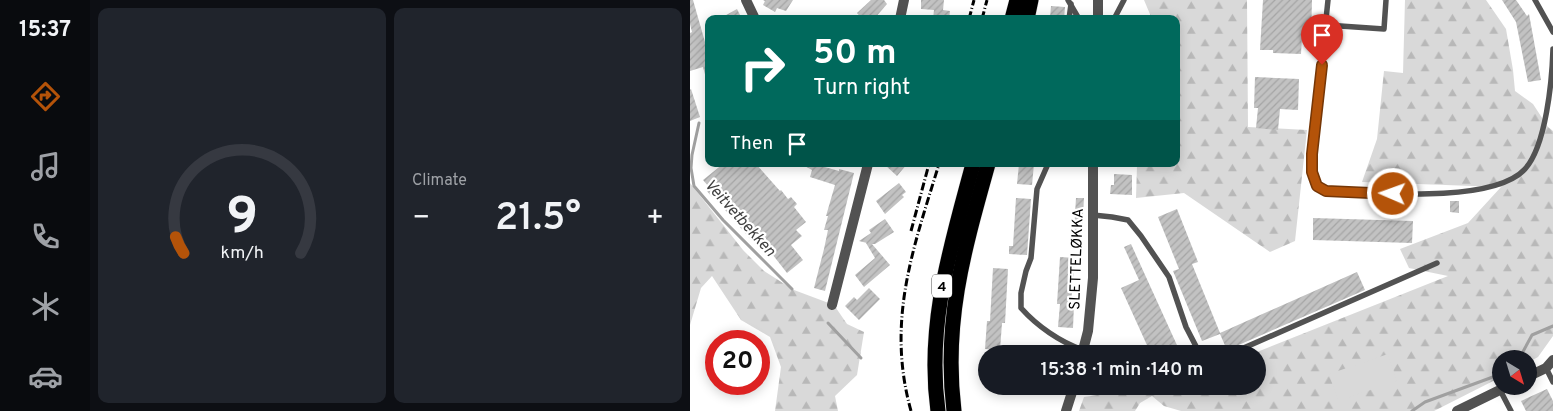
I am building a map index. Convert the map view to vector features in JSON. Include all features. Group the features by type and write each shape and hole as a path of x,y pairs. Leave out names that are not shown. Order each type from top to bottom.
{"highway":[{"path":"1013,15 1017,0"},
{"path":"1027,15 1032,0"},
{"name":"4","path":"938,411 934,372 939,298 972,167"},
{"name":"4","path":"954,411 951,346 955,298 965,247 987,167"}],"street":[{"path":"746,0 753,15"},
{"path":"901,15 904,0"},
{"path":"1098,0 1098,15"},
{"path":"832,305 866,167"},
{"name":"SLETTELØKKA","path":"1085,345 1088,331 1093,278 1093,167"},
{"path":"1538,372 1546,368 1553,360"},
{"path":"1456,411 1492,394"},
{"path":"1066,411 1072,395"}],"lane":[{"path":"1116,15 1124,0"},
{"path":"1328,0 1312,154 1312,172 1317,186 1326,191 1444,194 1489,188 1515,178 1526,169 1536,154 1542,136 1553,49"},
{"path":"1326,25 1384,29 1386,0"},
{"path":"1536,0 1553,32"},
{"path":"1069,15 1070,2"},
{"path":"1070,2 1077,15"},
{"path":"1047,167 1037,189 1031,258 1021,293 1021,308 1032,320 1070,345"},
{"path":"1093,215 1112,216 1128,220 1141,236 1168,277 1186,327 1195,345"},
{"path":"1250,345 1437,262"},
{"path":"1546,368 1553,382"},
{"path":"1506,395 1511,411"}],"green space":[{"path":"1144,0 1247,0 1248,127 1307,130 1295,241 1270,252 1184,193 1136,198 1137,167 1180,167 1180,15 1150,15"},
{"path":"1405,0 1486,0 1506,29 1515,91 1533,104 1548,127 1553,131 1553,336 1538,357 1538,350 1492,350 1492,382 1434,411 1181,411 1164,406 1152,396 1140,403 1135,411 1079,411 1084,397 1097,395 1266,395 1266,348 1448,276 1409,268 1400,249 1468,223 1501,187 1362,182 1377,139 1384,71 1403,73"},
{"path":"690,183 743,250 764,271 794,290 834,305 847,324 864,332 857,375 835,396 838,411 775,411 781,367 770,337 770,330 758,330 741,320 712,276 701,288 690,325"},
{"path":"1388,354 1397,381 1338,401 1329,374"}],"building":[{"path":"690,0 693,0 705,42 705,74 703,67 690,71 690,33 692,32"},
{"path":"763,0 793,0 786,11 777,8 775,12 763,5 765,1"},
{"path":"871,0 884,0 887,4 877,15 859,15 857,13"},
{"path":"921,0 944,0 943,10 950,11 950,15 933,15 934,10 921,9"},
{"path":"1263,0 1312,0 1311,38 1302,37 1301,54 1273,53 1273,50 1260,50"},
{"path":"1502,0 1516,0 1527,16 1529,14 1541,80 1528,82 1516,22"},
{"path":"1051,6 1065,7 1064,15 1050,15"},
{"path":"737,9 740,15 726,15"},
{"path":"1255,77 1299,79 1298,110 1280,109 1278,130 1256,128 1258,108 1254,108"},
{"path":"690,90 700,117 690,121"},
{"path":"719,167 759,167 788,199 791,197 797,204 794,207 806,222 796,230 802,236 791,245 803,260 787,273 758,236 752,241 712,197 706,190 709,187 703,180"},
{"path":"806,167 825,167 854,173 825,291 814,288 828,230 824,230 828,216 826,216 835,185 810,177 812,170"},
{"path":"887,167 904,167 897,176"},
{"path":"1019,167 1034,167 1032,185 1017,184"},
{"path":"1114,174 1132,175 1132,195 1110,194 1111,185 1114,185"},
{"path":"899,183 906,192 902,195 904,197 885,214 876,201"},
{"path":"1016,198 1031,199 1027,255 1009,254 1009,246 1013,246"},
{"path":"1076,198 1084,198 1082,231 1074,231"},
{"path":"1450,201 1459,201 1459,213 1450,212"},
{"path":"1177,209 1198,262 1192,264 1220,333 1357,272 1365,290 1238,345 1225,345 1220,334 1202,341 1173,271 1179,269 1158,217"},
{"path":"1313,218 1413,221 1412,243 1313,240"},
{"path":"885,219 894,232 872,244 890,265 864,287 855,275 875,258 867,243 859,241 871,233 869,230"},
{"path":"1131,244 1177,345 1147,345 1121,288 1139,280 1124,247"},
{"path":"1060,257 1075,258 1071,304 1074,304 1073,328 1058,327 1060,304 1057,304"},
{"path":"993,268 1008,269 1005,323 1002,323 1000,345 985,345 987,321 990,321"},
{"path":"869,288 880,299 859,320 845,306 854,297 857,300"},
{"path":"1547,389 1553,401 1553,411 1526,411 1521,401 1538,395 1538,393"}],"waterway":[{"name":"Veitvetbekken","path":"699,123 692,155 691,168 694,186 723,220 792,289"},
{"name":"Veitvetbekken","path":"828,323 861,358"},
{"name":"Veitvetbekken","path":"1524,350 1532,335 1553,326"},
{"name":"Veitvetbekken","path":"1412,411 1425,402 1492,377"}],"railway":[{"path":"970,15 974,0"},
{"path":"983,15 987,0"},
{"path":"911,231 928,167"},
{"path":"911,411 904,378 901,346 902,316 912,256 938,167"}],"route":[{"path":"1322,65 1312,154 1312,172 1317,186 1326,191 1393,194"}]}
